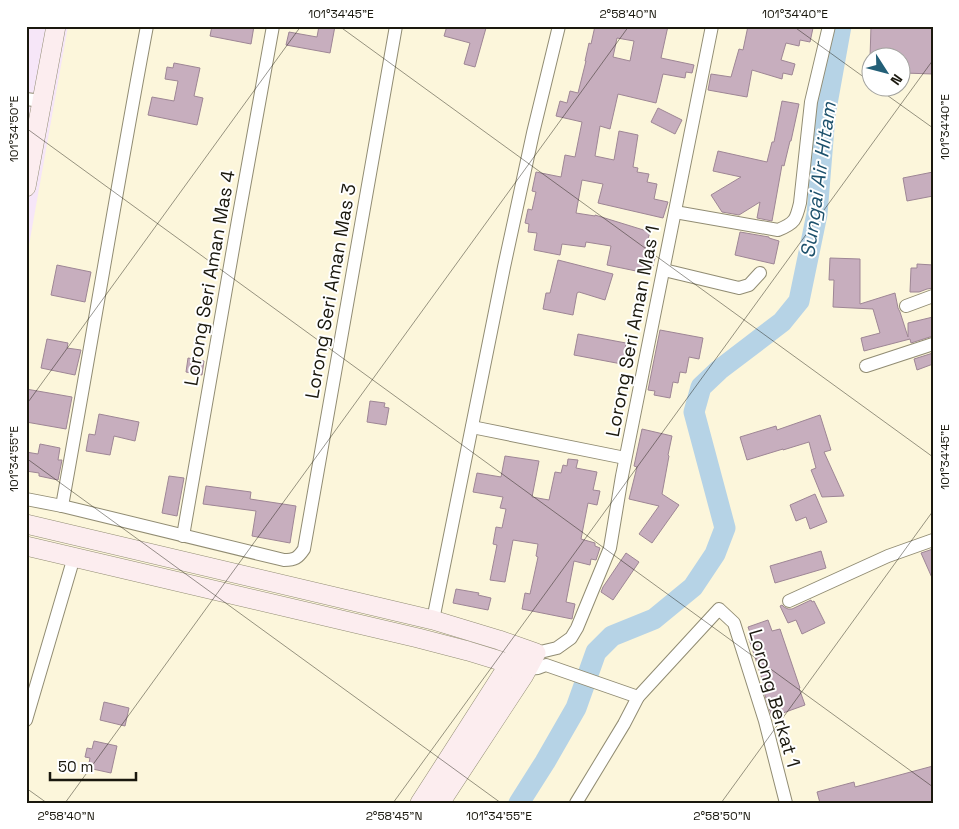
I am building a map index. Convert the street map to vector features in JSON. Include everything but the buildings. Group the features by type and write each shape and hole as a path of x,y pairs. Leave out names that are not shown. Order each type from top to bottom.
{"main road":[{"path":"26,187 34,100 56,26"},
{"path":"26,524 433,620 533,661"},
{"path":"26,546 418,638 533,661"},
{"path":"420,803 533,661"},
{"path":"440,803 533,661"}],"street":[{"path":"62,506 148,26"},
{"name":"Lorong Seri Aman Mas 4","path":"183,536 273,26"},
{"name":"Lorong Seri Aman Mas 3","path":"183,536 284,560 296,559 304,549 396,26"},
{"path":"433,620 504,267 559,26"},
{"name":"Lorong Seri Aman Mas 1","path":"533,661 571,638 577,628 610,548 626,458 712,26"},
{"path":"675,212 778,230 790,225 797,216 800,203 811,102 829,26"},
{"path":"664,270 739,288 749,285 760,273"},
{"path":"906,306 933,296"},
{"path":"866,366 933,344"},
{"path":"472,427 626,458"},
{"path":"26,499 183,536"},
{"path":"789,601 888,556 933,540"},
{"path":"26,720 74,557"},
{"name":"Lorong Berkat 1","path":"638,697 719,609 734,623 765,722 786,803"},
{"path":"533,661 638,697 624,724 576,803"}],"shaded area":[{"path":"26,26 68,26 26,262"}],"waterway":[{"name":"Sungai Air Hitam","path":"519,803 576,708 596,652 612,636 654,619 693,587 715,554 725,528 694,412 701,387 719,370 782,322 799,301 817,214 825,115 841,26"}]}
